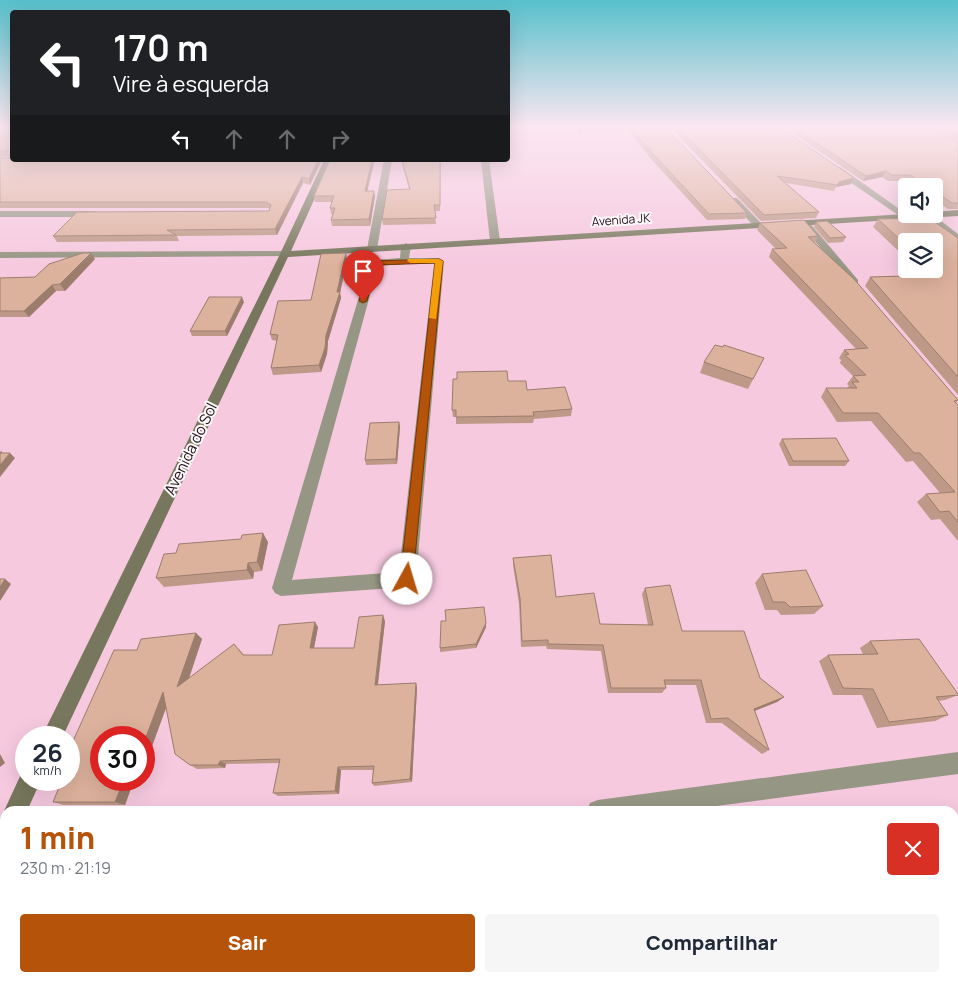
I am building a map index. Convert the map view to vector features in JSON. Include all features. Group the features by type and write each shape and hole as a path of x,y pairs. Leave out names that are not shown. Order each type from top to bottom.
{"street":[{"name":"Avenida do Sol","path":"57,726 285,254 322,174"},
{"path":"372,248 385,174"},
{"path":"487,174 496,241"},
{"path":"845,174 898,211"},
{"path":"728,194 757,224"},
{"name":"Avenida JK","path":"943,213 958,213"},
{"path":"0,214 109,214"},
{"name":"Avenida JK","path":"285,254 898,215"},
{"path":"803,222 859,288"},
{"path":"939,223 958,238"},
{"path":"404,261 406,246"},
{"path":"0,255 285,254"},
{"path":"404,261 439,261 407,579 281,588 374,263 404,261"},
{"path":"636,806 958,763"},
{"path":"17,806 25,791"}],"building":[{"path":"0,174 311,174 309,179 302,177 275,229 167,230 176,235 53,236 77,212 269,211 271,205 266,202 0,202"},
{"path":"324,174 369,174 365,191 374,191 369,219 331,220 335,208 330,208 334,196 314,196"},
{"path":"406,174 440,174 440,205 434,205 436,218 382,219 387,190 410,189"},
{"path":"672,174 710,174 747,213 709,214"},
{"path":"723,174 848,174 854,178 839,182 837,185 777,176 819,212 764,215"},
{"path":"890,174 958,174 958,203 952,203 943,197 943,178 915,178 910,175"},
{"path":"878,219 898,219 898,223 936,223 958,238 958,377 870,277 943,278 943,233 898,233 898,238"},
{"path":"804,220 818,236 808,237 854,279 958,400 954,401 958,405 958,522 949,511 940,512 926,494 955,492 920,453 914,453 878,413 843,413 826,388 857,388 852,382 859,382 853,376 866,375 845,355 849,354 844,350 868,348 772,249 787,248 760,223"},
{"path":"827,221 846,237 830,238 816,222"},
{"path":"83,253 91,253 60,284 52,285 24,311 0,311 0,278 35,277 49,264"},
{"path":"346,253 337,292 340,292 326,335 325,348 319,365 271,368 278,335 270,334 278,301 311,300 321,254"},
{"path":"209,297 242,297 225,331 190,331"},
{"path":"715,345 723,347 724,345 764,358 753,379 704,362"},
{"path":"507,371 508,381 526,381 527,390 565,387 572,409 533,412 534,416 456,417 456,410 452,410 453,379 457,379 457,372"},
{"path":"399,422 396,459 365,460 370,423"},
{"path":"836,438 849,461 793,461 782,439"},
{"path":"0,453 10,453 0,465"},
{"path":"263,533 257,562 248,563 247,570 156,578 164,554 176,553 179,544 241,539 242,535"},
{"path":"551,555 556,597 594,593 600,624 653,625 645,588 670,585 682,631 744,631 760,678 784,697 754,709 769,750 728,718 711,719 701,680 664,680 666,688 611,688 603,645 548,644 548,640 522,641 520,598 513,558"},
{"path":"806,570 823,606 790,607 785,602 773,602 762,574"},
{"path":"0,579 5,579 0,587"},
{"path":"484,607 486,623 476,644 440,648 441,621 446,621 445,610"},
{"path":"383,615 375,685 416,683 410,779 372,783 374,766 338,767 335,791 273,793 280,759 220,761 218,765 190,765 175,754 163,692 150,726 90,726 90,791 120,791 115,802 53,802 58,791 80,791 80,726 114,650 137,650 141,639 196,633 177,687 234,644 243,655 272,655 279,625 315,622 310,648 354,648 359,617"},
{"path":"919,639 958,694 936,697 948,715 889,722 873,689 843,688 828,655 878,654 870,641"}],"slow traffic":[{"path":"411,261 439,261 433,318"}],"route":[{"path":"363,301 374,263 439,261 407,579"}]}
